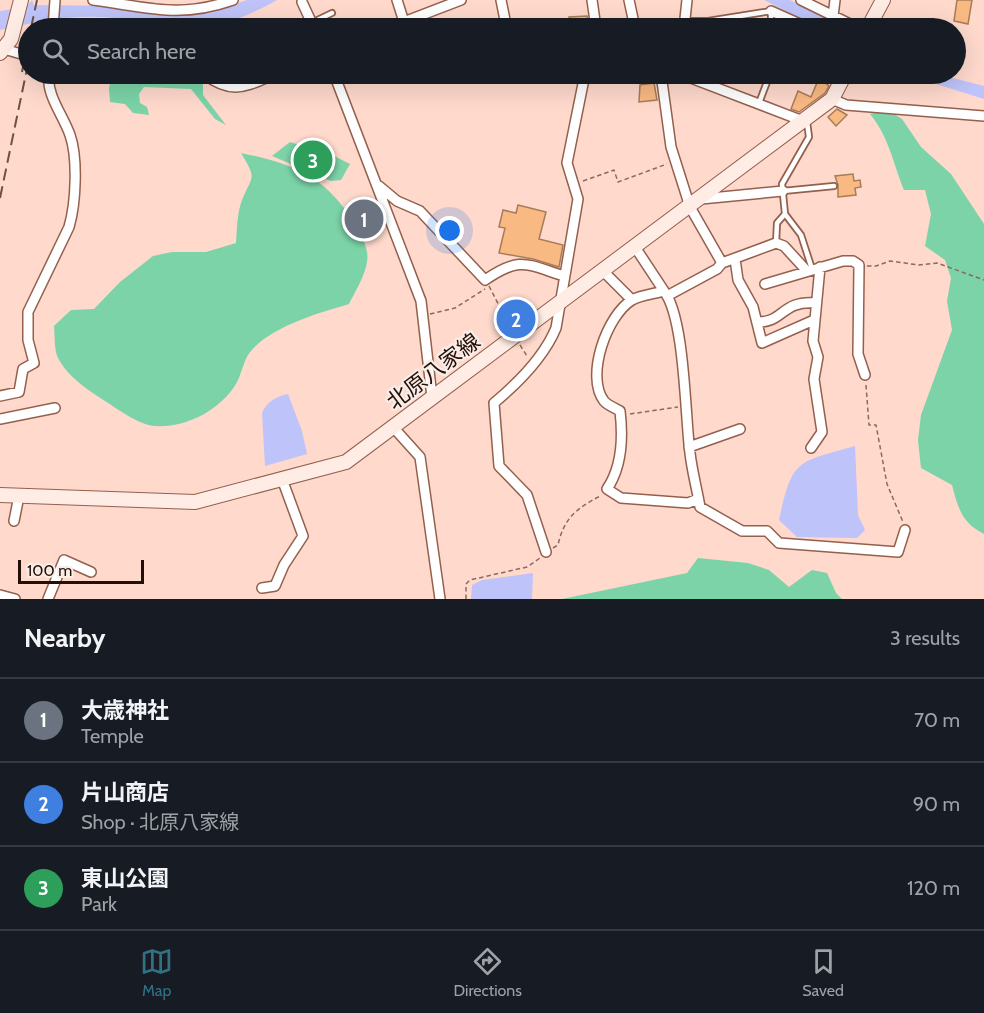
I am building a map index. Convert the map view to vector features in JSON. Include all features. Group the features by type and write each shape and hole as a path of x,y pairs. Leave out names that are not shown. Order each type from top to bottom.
{"main road":[{"path":"873,18 883,0"},
{"path":"2,51 15,28 21,2"},
{"name":"北原八家線","path":"0,495 195,502 346,462 832,99 840,84"}],"street":[{"path":"54,18 55,0"},
{"path":"93,0 148,9 186,11 209,9 233,0"},
{"path":"185,0 186,11"},
{"path":"397,0 403,18"},
{"path":"414,18 461,0"},
{"path":"501,0 505,18"},
{"path":"592,0 595,18"},
{"path":"629,0 633,18"},
{"path":"685,18 687,0"},
{"path":"801,0 837,18"},
{"path":"833,16 835,0"},
{"path":"303,1 309,18"},
{"path":"771,11 787,18"},
{"path":"2,51 18,54"},
{"path":"0,396 19,392 23,369 34,363 27,340 28,312 69,227 73,213 71,136 54,100 51,84"},
{"path":"217,84 238,89 251,84"},
{"path":"338,84 421,301 432,398"},
{"path":"546,552 526,495 499,466 494,403 550,344 556,328 578,199 567,163 583,84"},
{"path":"663,84 675,162 722,263"},
{"path":"702,84 805,119"},
{"path":"832,99 846,105 984,116"},
{"path":"378,184 397,201 420,211 487,284 507,265 528,264 564,276"},
{"path":"695,203 783,191"},
{"path":"699,499 688,503 621,498 607,489 618,459 623,435 620,411 604,401 598,383 596,365 606,336 621,311 632,300 666,294 717,269 722,263 777,243 812,269 816,303 813,341 818,357 814,379 822,432 810,448"},
{"path":"635,247 666,294 679,338 689,447 700,507 742,531 767,531 779,543 898,552 905,530"},
{"path":"735,259 738,280 753,307 762,343 814,320"},
{"path":"765,284 843,261 852,261 859,265 858,354 865,375"},
{"path":"602,270 632,300"},
{"path":"758,322 770,321 790,305 816,303"},
{"path":"0,418 55,408"},
{"path":"393,427 420,457 440,599"},
{"path":"689,447 740,429"},
{"path":"262,588 275,586 284,565 303,536 282,479"},
{"path":"14,521 19,496"},
{"path":"48,599 64,560 91,572"},
{"path":"0,595 15,599"}],"lane":[{"path":"727,18 771,11 771,18"},
{"path":"324,18 332,13"},
{"path":"759,103 766,84"},
{"path":"805,119 809,137 795,165 785,176 783,191 785,214 801,235 812,269"},
{"path":"783,191 834,186"},
{"path":"777,243 777,223 785,214"}],"path":[{"path":"573,185 614,170 618,182 675,162"},
{"path":"859,265 871,267 890,261 919,265 937,263 984,280"},
{"path":"423,315 455,308 487,284 515,337 532,363"},
{"path":"865,375 869,425 876,425 887,484 896,500 905,530"},
{"path":"621,417 646,410 686,406"}],"green space":[{"path":"110,84 203,84 203,95 226,125 215,119 191,89 144,87 139,94 140,103 147,107 149,115 133,113 125,104 110,102"},
{"path":"888,110 902,119 921,147 951,174 984,224 984,534 971,525 962,514 952,485 921,468 918,440 921,415 952,330 947,301 951,278 945,260 925,246 931,214 925,190 904,190 886,141 870,114"},
{"path":"290,142 330,154 350,164 341,180 331,181 272,156"},
{"path":"241,153 274,161 302,172 327,189 338,201 357,228 367,252 366,265 359,286 349,304 297,322 271,334 260,342 248,355 240,376 229,394 211,410 190,421 178,424 154,426 142,423 92,393 67,371 57,355 54,326 71,310 94,309 120,282 153,256 172,252 206,252 236,243 240,205 252,177"},
{"path":"698,558 748,563 769,570 789,587 812,570 827,573 836,593 842,599 562,599 687,573"}],"water":[{"path":"32,0 34,5 118,6 174,16 209,13 247,0 277,0 239,18 18,18 18,26 0,30 0,11 26,7"},
{"path":"764,0 790,0 827,18 800,18"},
{"path":"966,81 984,86 984,99 936,84 966,84"},
{"path":"288,394 302,431 307,454 265,466 262,413 272,400"},
{"path":"855,446 858,515 865,530 857,538 797,537 779,520 788,485 794,474 800,466 809,461"},
{"path":"533,573 532,599 471,599 472,585 482,580"}],"building":[{"path":"957,0 972,0 968,24 966,18 954,18"},
{"path":"587,16 587,18 569,18"},
{"path":"654,84 657,100 639,102 640,85"},
{"path":"816,84 829,86 825,93 799,112 791,109 798,91 811,97"},
{"path":"837,109 847,115 836,126 828,117"},
{"path":"853,174 854,181 860,180 861,187 855,188 856,195 838,197 835,176"},
{"path":"518,205 546,212 539,239 563,245 559,267 533,259 499,253 505,228 499,227 503,210 516,213"},
{"path":"366,207 375,225 364,231 352,213"}],"railway":[{"path":"33,18 37,0"},
{"path":"0,198 24,84"}],"place":[{"name":"東山公園","path":"313,160"},
{"name":"大歳神社","path":"364,219"},
{"name":"片山商店","path":"516,319"}]}
